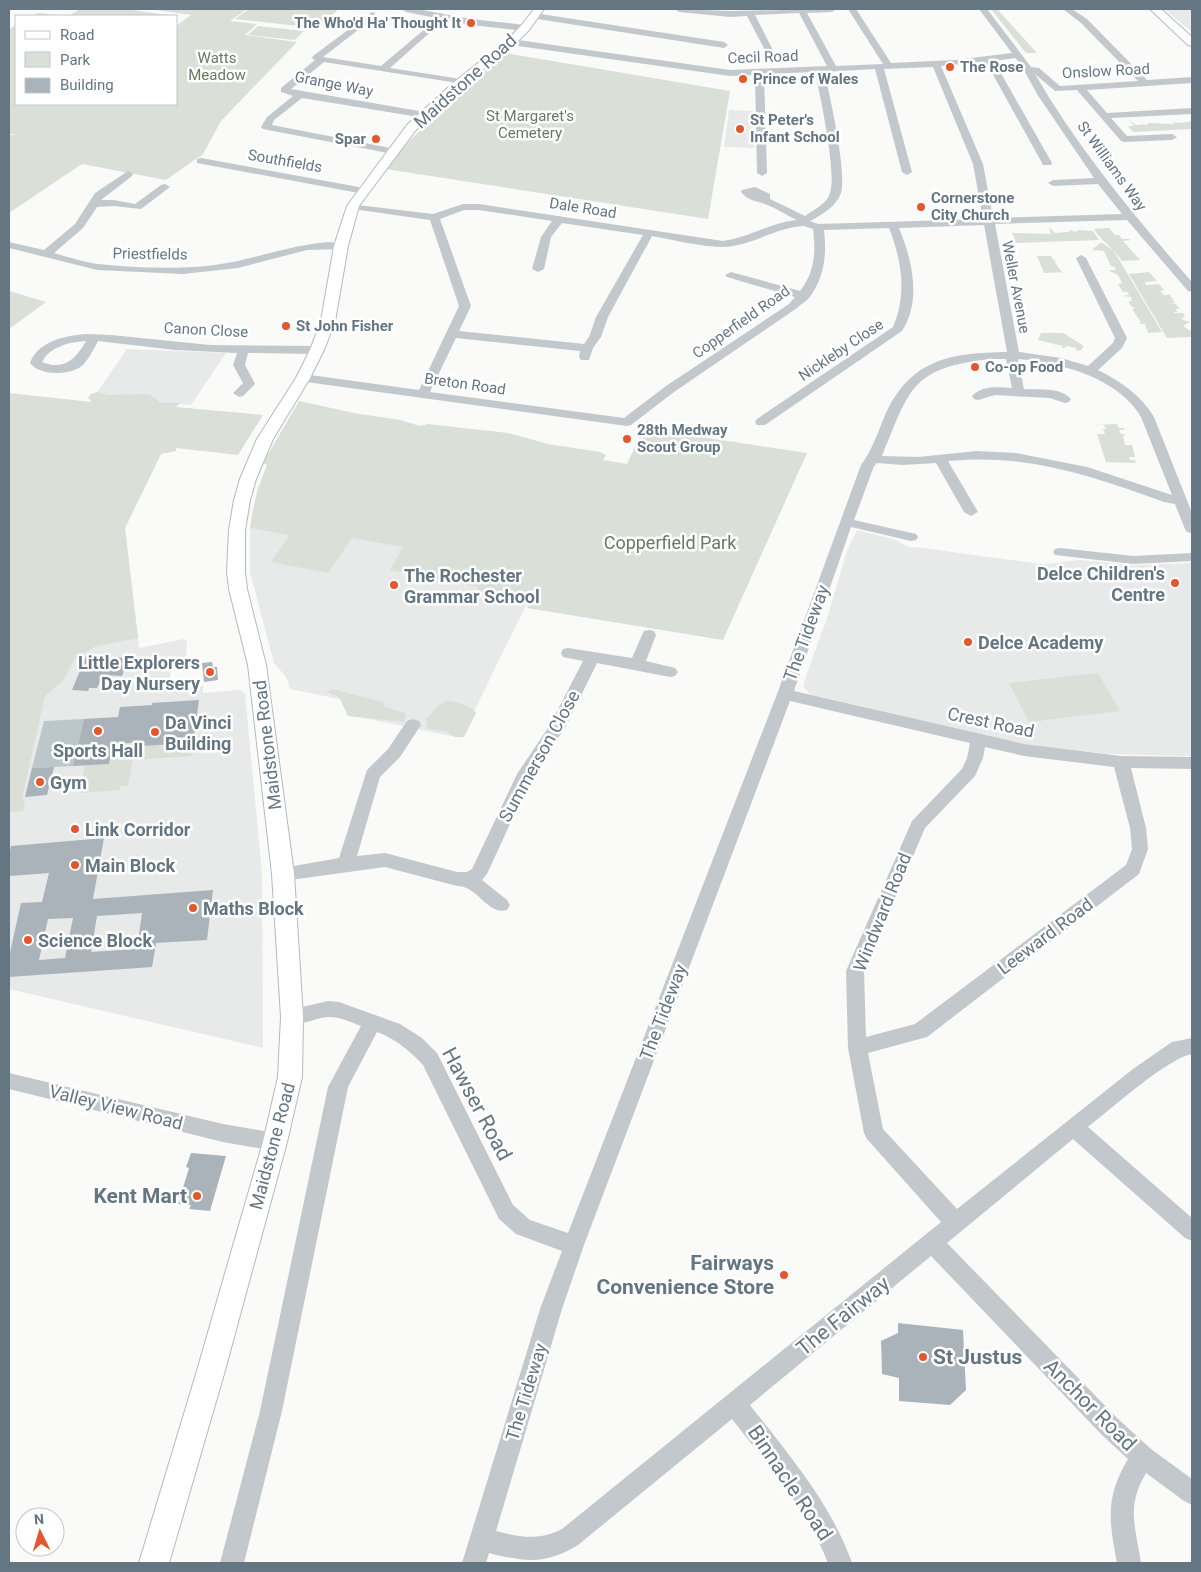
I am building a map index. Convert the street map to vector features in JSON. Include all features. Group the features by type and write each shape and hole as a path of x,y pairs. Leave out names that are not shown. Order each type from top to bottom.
{"main road":[{"path":"1154,9 1192,43"},
{"name":"Maidstone Road","path":"154,1563 210,1374 275,1142 290,1077 292,1018 282,874 257,665 238,590 236,541 238,514 251,472 265,439 303,378 317,350 328,321 341,242 353,206 393,151 425,114 461,82 512,42 533,14"}],"street":[{"path":"406,9 474,23 533,14 724,45"},
{"path":"679,9 714,13 832,9"},
{"path":"852,9 884,66 907,172"},
{"name":"St Williams Way","path":"983,9 1022,59 1042,94 1101,180 1129,217 1192,289"},
{"path":"1067,9 1084,21 1146,84"},
{"path":"801,10 833,68"},
{"path":"750,13 771,54"},
{"path":"319,59 372,15"},
{"path":"383,69 432,26"},
{"name":"Cecil Road","path":"512,42 722,72 936,64 1017,55"},
{"path":"319,59 461,82"},
{"name":"Grange Way","path":"319,59 284,90 425,114"},
{"path":"989,59 1047,163"},
{"name":"Weller Avenue","path":"936,64 978,166 1012,355"},
{"path":"804,221 830,202 836,193 837,184 819,69"},
{"name":"Onslow Road","path":"1028,69 1037,70 1058,89 1192,80"},
{"path":"758,71 762,173"},
{"path":"1080,88 1124,139 1172,137"},
{"path":"300,94 270,120 266,127 393,151"},
{"path":"1105,116 1192,111"},
{"name":"Southfields","path":"201,161 364,191"},
{"path":"44,255 79,226 99,195 128,174"},
{"path":"1053,183 1101,180"},
{"path":"92,204 137,207 164,187"},
{"path":"765,200 818,227 1129,217"},
{"path":"353,206 434,217 465,306 423,394"},
{"name":"Dale Road","path":"434,217 460,208 476,207 728,244 804,221"},
{"path":"538,268 546,236 559,219"},
{"name":"Nickleby Close","path":"761,422 898,329 904,317 908,272 901,243 893,225"},
{"name":"Copperfield Road","path":"622,423 634,419 670,389 793,306 804,296 813,283 821,261 818,227"},
{"path":"452,334 586,352 595,337 602,317 649,233"},
{"name":"Priestfields","path":"9,245 88,266 108,269 192,270 238,266 313,246 341,242"},
{"path":"1081,258 1121,338 1118,346 1089,372"},
{"path":"731,275 804,296"},
{"name":"Canon Close","path":"94,338 130,340 176,346 317,350"},
{"path":"239,393 249,384 239,364 244,348"},
{"path":"1012,355 1019,392"},
{"name":"The Tideway","path":"474,1563 551,1309 574,1245 785,694 846,522 871,462 903,394 918,377 943,364 955,360 985,356 1012,355 1050,360 1089,372 1124,391 1143,410 1192,530"},
{"name":"Breton Road","path":"303,378 622,423"},
{"path":"978,396 991,391 1052,394 1064,399"},
{"path":"871,462 898,463 991,455 1042,459 1098,473 1169,499 1180,500"},
{"path":"940,458 971,512"},
{"path":"846,522 911,537"},
{"path":"1060,552 1133,560 1192,557"},
{"path":"637,664 649,635"},
{"path":"568,653 637,664 670,672"},
{"name":"Summerson Close","path":"470,879 478,874 525,774 557,728 592,658"},
{"name":"Crest Road","path":"785,694 978,741 1024,750 1121,762 1192,763"},
{"path":"346,864 374,774 394,753 413,725"},
{"name":"Windward Road","path":"956,1223 874,1133 857,1048 855,971 918,825 969,772 975,758 978,741"},
{"name":"Leeward Road","path":"857,1048 920,1031 1133,869 1140,849 1138,828 1121,762"},
{"path":"282,874 385,860 457,879 470,879 501,905"},
{"name":"Hawser Road","path":"292,1018 328,1009 340,1010 393,1030 415,1044 430,1060 506,1212 523,1227 574,1245"},
{"path":"232,1563 271,1411 338,1087 373,1022"},
{"name":"The Fairway","path":"481,1539 527,1549 547,1549 560,1544 735,1404 1073,1127 1180,1048 1192,1046"},
{"name":"Valley View Road","path":"9,1081 223,1133 275,1142"},
{"path":"1073,1127 1192,1231"},
{"name":"Anchor Road","path":"932,1243 1075,1391 1143,1457 1192,1493"},
{"name":"Binnacle Road","path":"735,1404 813,1510 840,1563"},
{"path":"1128,1563 1123,1520 1123,1498 1130,1479 1143,1457"}],"shaded area":[{"path":"1164,9 1192,9 1192,32"},
{"name":"St Peter's Infant School","path":"729,110 753,111 754,148 724,147"},
{"path":"127,349 226,353 191,405 96,394"},
{"path":"9,393 90,446 161,453 125,528 139,648 184,639 187,642 186,665 171,668 169,686 203,686 203,693 240,690 245,693 262,874 263,1048 9,989"},
{"path":"258,486 530,597 461,738 354,716 349,701 290,689 286,677 274,663 250,572 250,528"},
{"name":"Delce Academy","path":"857,530 893,539 908,547 1033,563 1045,564 1080,560 1134,565 1192,563 1192,756 1108,754 1020,744 810,694 804,688 804,682 828,615 847,551"},
{"path":"84,719 73,766 32,768 44,721"}],"green space":[{"path":"80,9 125,9 167,15 70,15"},
{"name":"Watts Meadow","path":"247,9 230,21 257,24 245,35 297,42 221,121 203,154 166,180 82,164 9,213 9,135 20,134 9,134 9,29 15,26 15,105 65,105 62,107 65,105 178,105 178,25 191,15 156,10"},
{"path":"249,9 339,9 316,28 235,19"},
{"path":"991,9 997,9 1037,53 1026,53"},
{"path":"38,13 58,15 34,15"},
{"path":"258,26 304,31 295,40 248,35"},
{"name":"St Margaret's Cemetery","path":"505,53 730,91 708,219 386,169 409,141"},
{"path":"1129,120 1136,125 1147,125 1148,123 1174,124 1173,122 1192,121 1192,129 1133,132 1128,126 1134,126"},
{"path":"1049,227 1055,233 1069,232 1069,230 1077,232 1077,230 1093,231 1099,240 1016,243 1012,233 1051,234"},
{"path":"1109,228 1122,239 1130,240 1123,241 1140,260 1122,261 1094,229"},
{"path":"1101,242 1114,251 1162,332 1148,333 1145,324 1139,324 1141,322 1132,309 1135,309 1129,304 1129,301 1132,301 1131,297 1123,296 1129,295 1128,292 1123,292 1118,284 1122,283 1118,275 1108,270 1116,270 1115,267 1111,266 1104,251 1092,250"},
{"path":"1037,256 1051,256 1053,260 1058,260 1054,261 1062,272 1067,272 1044,273"},
{"path":"1149,272 1157,281 1145,282 1146,285 1159,284 1164,290 1160,291 1164,295 1182,294 1170,295 1175,303 1170,303 1176,304 1180,309 1176,309 1177,312 1175,313 1183,313 1185,317 1182,318 1183,320 1190,322 1183,326 1192,332 1192,337 1167,338 1129,274"},
{"path":"9,291 46,302 9,329"},
{"path":"1041,333 1063,333 1084,346 1080,351 1066,346 1062,348 1063,346 1055,344 1053,346 1054,344 1038,340"},
{"path":"97,392 108,395 149,394 160,402 180,403 176,407 263,415 238,455 176,448 176,451 161,454 125,528 138,638 96,646 74,660 63,681 45,696 22,799 25,800 23,811 10,812 9,815 9,393 92,402 88,398 91,394"},
{"name":"Copperfield Park","path":"299,401 354,413 400,420 420,426 428,424 508,433 548,444 600,452 606,455 603,460 627,464 647,421 688,435 807,453 723,640 527,608 528,606 524,602 525,596 498,591 491,596 477,594 478,587 390,570 403,547 352,538 328,573 271,562 290,535 250,528 251,520 258,488 267,465 263,463"},
{"path":"1117,424 1119,428 1124,428 1124,430 1119,430 1121,434 1126,434 1123,436 1125,445 1132,445 1135,457 1129,457 1130,460 1135,460 1136,463 1106,462 1097,434 1105,434 1103,429 1106,429 1104,425 1092,425"},
{"path":"1098,673 1120,711 1029,722 1009,683"},
{"path":"333,689 382,702 386,707 405,713 404,722 348,716 339,697 327,692"},
{"path":"447,701 463,704 476,713 464,737 455,737 447,732 427,728 426,720 439,705"},
{"path":"142,742 142,746 193,743 191,756 133,760 128,786 121,786 120,790 80,793 85,765 109,764 113,744"}],"building":[{"path":"86,656 129,658 122,676 104,675 97,688 89,688 88,691 72,690"},
{"name":"Little Explorers Day Nursery","path":"212,662 213,667 217,667 218,680 204,682 202,663"},
{"name":"Da Vinci Building","path":"199,700 193,743 142,746 142,742 113,744 109,764 73,766 84,719 118,717 120,707"},
{"name":"Gym","path":"54,767 47,795 25,797 32,768"},
{"path":"104,838 93,899 213,890 207,940 156,943 152,967 9,977 9,957 21,903 42,902 49,873 9,876 11,846","holes":["142,913 137,949 91,952 97,916","73,918 65,958 39,960 48,919"]},
{"path":"191,1153 226,1156 210,1211 189,1209 191,1205 178,1204 189,1168 186,1167"},
{"name":"St Justus","path":"898,1323 963,1330 966,1390 950,1405 899,1401 899,1378 882,1374 881,1341 898,1333"}],"place":[{"name":"The Who'd Ha' Thought It","path":"471,23"},
{"name":"The Rose","path":"950,67"},
{"name":"Prince of Wales","path":"743,79"},
{"name":"St Peter's Infant School","path":"740,129"},
{"name":"Spar","path":"376,139"},
{"name":"Cornerstone City Church","path":"921,207"},
{"name":"St John Fisher","path":"286,326"},
{"name":"Co-op Food","path":"975,367"},
{"name":"28th Medway Scout Group","path":"627,439"},
{"name":"Delce Children's Centre","path":"1175,583"},
{"name":"The Rochester Grammar School","path":"394,585"},
{"name":"Delce Academy","path":"968,642"},
{"name":"Little Explorers Day Nursery","path":"210,672"},
{"name":"Sports Hall","path":"98,731"},
{"name":"Da Vinci Building","path":"155,732"},
{"name":"Gym","path":"40,782"},
{"name":"Link Corridor","path":"75,829"},
{"name":"Main Block","path":"75,865"},
{"name":"Maths Block","path":"193,908"},
{"name":"Science Block","path":"28,940"},
{"name":"Kent Mart","path":"197,1196"},
{"name":"Fairways Convenience Store","path":"784,1275"},
{"name":"St Justus","path":"923,1357"}]}
